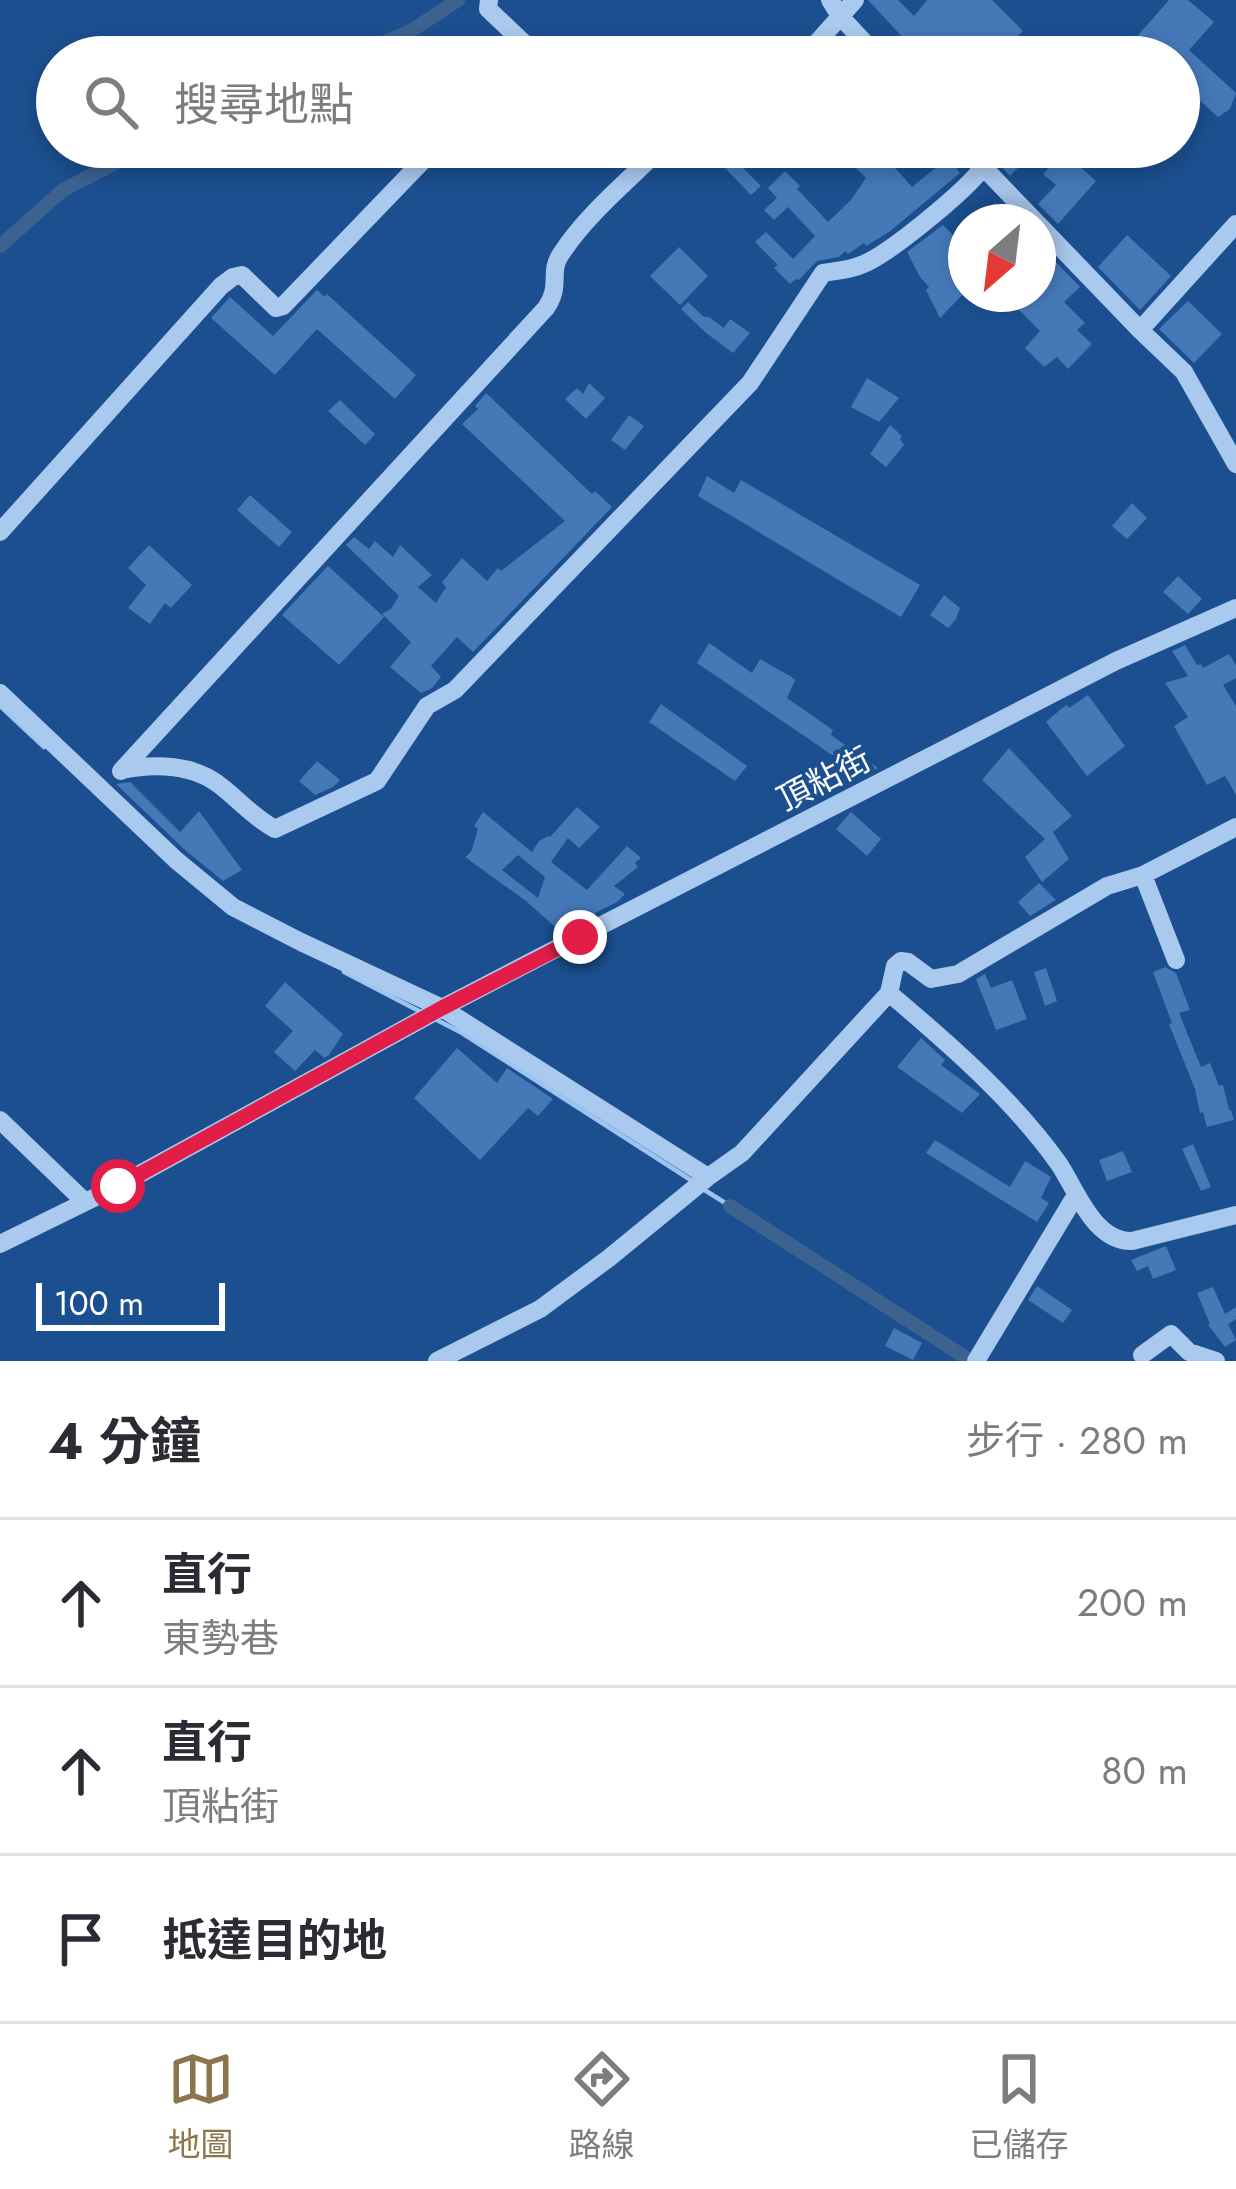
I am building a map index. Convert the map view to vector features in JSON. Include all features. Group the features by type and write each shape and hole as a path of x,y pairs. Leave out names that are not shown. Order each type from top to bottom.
{"street":[{"path":"490,0 488,9 516,36"},
{"path":"817,36 835,8 855,0"},
{"path":"835,8 860,36"},
{"path":"0,532 221,286 242,275 276,308 283,306 416,168"},
{"path":"103,791 546,308 555,295 557,258 641,168"},
{"path":"122,770 148,764 197,772 220,784 254,818 275,829 377,781 427,706 455,690 750,383 823,273 862,265 895,246 981,168"},
{"path":"985,168 1019,204"},
{"path":"1140,330 1236,224"},
{"path":"1056,243 1184,372 1236,464"},
{"name":"頂粘街","path":"0,1244 442,1008 1116,661 1236,608"},
{"path":"0,693 176,860 233,907 442,1008 708,1177"},
{"path":"437,1361 539,1309 742,1153 889,993 890,980 901,961 931,979 945,978 1108,886 1142,875 1236,827"},
{"path":"1142,875 1177,960"},
{"path":"889,993 962,1055 1060,1165 1106,1234 1122,1241 1236,1215"},
{"path":"0,1120 85,1202"},
{"path":"976,1361 1076,1195"},
{"path":"1142,1354 1172,1334 1189,1352 1216,1361"}],"building":[{"path":"868,0 898,0 914,16 927,0 992,0 1023,31 1018,36 901,36"},
{"path":"1169,0 1188,0 1214,22 1200,38 1137,36"},
{"path":"1200,60 1236,93 1230,109 1218,117 1200,101"},
{"path":"725,168 743,168 761,186 751,195"},
{"path":"856,168 895,168 912,187 936,168 956,168 960,173 889,232 848,254 817,261 790,284 755,242 766,232 793,259 815,236 788,207 774,220 764,210 777,198 768,188 785,171 828,222 866,178"},
{"path":"1048,168 1081,168 1096,181 1058,224 1056,204 1038,204 1056,185 1043,174"},
{"path":"943,225 948,230 948,310 940,318 926,290 929,287 907,252"},
{"path":"1127,235 1171,276 1140,310 1098,267"},
{"path":"679,247 708,276 680,305 650,276"},
{"path":"1056,262 1080,287 1064,302 1085,323 1077,330 1092,344 1068,369 1057,357 1044,367 1025,348 1040,331 1021,312 1056,312"},
{"path":"317,290 416,375 395,399 317,329 275,375 211,318 230,297 273,336"},
{"path":"1188,301 1222,334 1194,363 1159,329"},
{"path":"688,302 724,328 730,319 750,333 733,353 681,309"},
{"path":"867,378 899,398 879,422 851,407"},
{"path":"589,383 605,398 586,419 565,399 577,388 583,394"},
{"path":"486,393 592,494 595,491 612,507 473,652 457,637 431,666 441,677 421,693 390,667 411,642 382,614 399,596 346,545 354,537 369,549 375,541 393,557 400,545 432,575 418,587 436,603 446,587 442,582 462,558 487,581 565,521 462,424"},
{"path":"340,400 375,434 365,445 328,411"},
{"path":"629,415 644,426 625,450 611,440"},
{"path":"890,425 904,445 886,467 870,454"},
{"path":"707,476 734,493 741,480 920,585 901,617 698,496"},
{"path":"250,495 292,532 279,547 237,510"},
{"path":"1132,503 1147,518 1127,539 1112,526"},
{"path":"149,545 192,585 171,608 165,603 150,624 128,608 146,585 128,568"},
{"path":"328,566 384,617 339,665 282,615"},
{"path":"1178,576 1202,599 1188,614 1163,592"},
{"path":"944,595 960,608 948,628 930,615"},
{"path":"709,643 752,673 760,659 790,676 795,680 787,698 878,768 863,776 697,663"},
{"path":"1185,645 1203,668 1229,654 1236,665 1236,678 1223,685 1236,706 1236,795 1225,776 1207,785 1174,726 1188,717 1165,683 1188,676 1172,651"},
{"path":"1088,695 1125,746 1087,776 1046,722"},
{"path":"661,704 747,766 735,781 649,722"},
{"path":"1009,748 1072,816 1053,832 1069,859 1042,882 1025,857 1045,839 982,780"},
{"path":"317,761 340,780 315,795 299,781"},
{"path":"130,782 180,832 199,811 242,870 223,881 116,784"},
{"path":"577,807 600,827 579,848 568,838 551,862 587,890 627,846 641,858 635,863 638,867 614,886 625,894 617,902 593,914 590,911 560,931 465,857 471,852 478,829 474,826 483,812 532,852 539,841 550,837","holes":["518,855 545,877 538,898 502,870"]},
{"path":"851,812 881,839 867,856 836,829"},
{"path":"1039,883 1056,900 1030,916 1018,902"},
{"path":"1165,967 1176,973 1190,1010 1179,1013 1201,1067 1210,1063 1234,1120 1207,1127 1200,1113 1153,972"},
{"path":"1046,968 1057,1001 1045,1006 1034,972"},
{"path":"985,974 991,988 1012,980 1027,1019 996,1030 976,979"},
{"path":"285,982 343,1034 329,1055 324,1058 315,1050 295,1071 274,1052 293,1031 265,1006"},
{"path":"921,1038 945,1060 941,1065 980,1094 962,1113 897,1067"},
{"path":"457,1048 497,1083 507,1068 553,1099 538,1116 528,1108 480,1160 414,1098"},
{"path":"935,1140 1010,1187 1025,1161 1051,1177 1041,1198 1049,1203 1037,1222 926,1153"},
{"path":"1193,1144 1211,1187 1201,1191 1182,1149"},
{"path":"1123,1151 1132,1172 1107,1181 1099,1160"},
{"path":"1166,1246 1176,1270 1153,1279 1148,1266 1137,1271 1131,1260"},
{"path":"1037,1286 1072,1310 1063,1323 1028,1300"},
{"path":"1213,1287 1225,1314 1236,1307 1236,1319 1228,1324 1236,1340 1225,1347 1208,1325 1197,1293"},
{"path":"894,1328 922,1343 913,1360 885,1346"}],"waterway":[{"path":"399,36 458,0"},
{"path":"0,246 63,190 105,168"},
{"path":"0,706 44,747"},
{"path":"344,972 419,1011"},
{"path":"435,1019 694,1182"},
{"path":"703,1189 730,1206"},
{"path":"730,1206 971,1361"}],"route":[{"path":"118,1186 580,937"}]}
